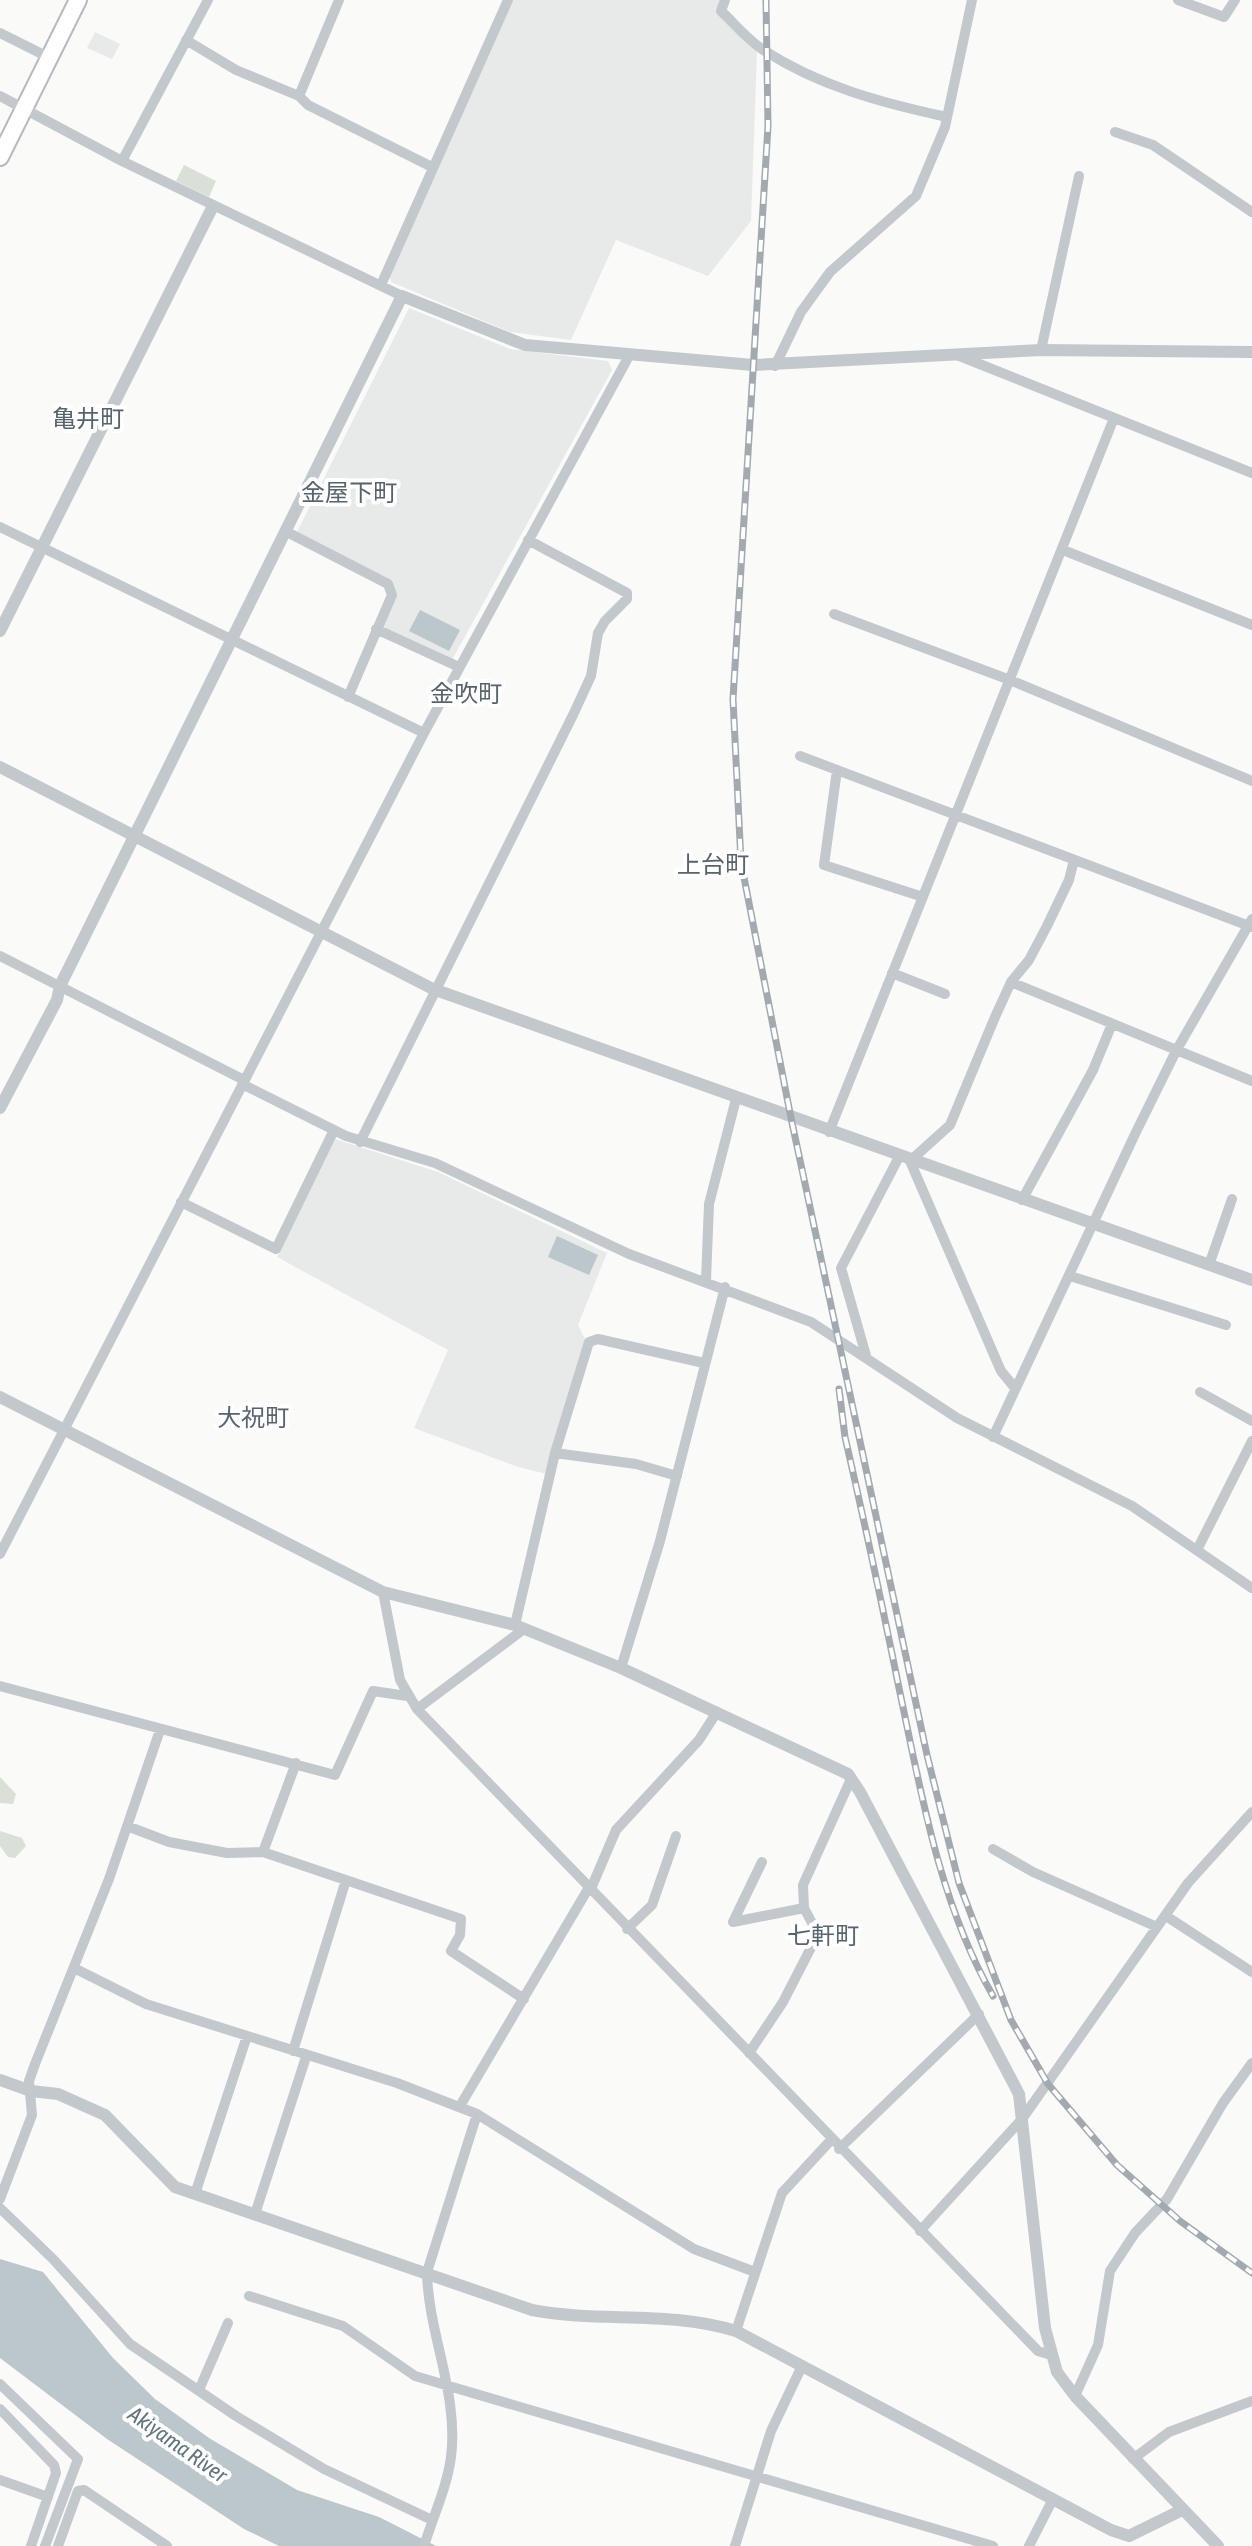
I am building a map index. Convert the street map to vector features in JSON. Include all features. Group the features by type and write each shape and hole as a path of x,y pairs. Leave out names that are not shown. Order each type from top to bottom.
{"main road":[{"path":"0,157 78,0"}],"street":[{"path":"122,161 208,0"},
{"path":"299,96 339,0"},
{"path":"381,285 508,0"},
{"path":"725,0 721,11 761,49 797,71 886,105 914,107 947,117"},
{"path":"775,366 801,312 830,272 916,196 947,117 972,0"},
{"path":"1178,0 1224,17 1235,0"},
{"path":"0,33 50,58"},
{"path":"186,40 236,70 299,96 308,105 432,167"},
{"path":"0,96 122,161 402,296 507,340 540,347 775,366 1041,350 1252,352"},
{"path":"1115,132 1153,145 1252,212"},
{"path":"1041,350 1079,176"},
{"path":"0,631 213,206"},
{"path":"0,1108 57,1000 60,986 402,296"},
{"path":"0,1554 424,733 630,354"},
{"path":"955,354 1252,473"},
{"path":"829,1132 1114,418"},
{"path":"0,527 424,733"},
{"path":"285,531 388,584 392,595 348,697"},
{"path":"360,1142 433,989 573,715 591,676 598,633 605,621 627,599 627,593 528,540"},
{"path":"1063,550 1252,625"},
{"path":"834,614 1010,680 1252,781"},
{"path":"376,629 459,667"},
{"path":"800,756 1251,924 1176,1051 993,1437"},
{"path":"0,767 433,989 1252,1280"},
{"path":"837,770 824,865 923,897"},
{"path":"867,1359 841,1268 905,1159 950,1125 1011,982 1029,960 1047,926 1069,880 1074,860"},
{"path":"0,956 360,1142 435,1163 629,1254 725,1287 811,1322 926,1400 1132,1506 1251,1584"},
{"path":"892,973 945,994"},
{"path":"1011,982 1252,1081"},
{"path":"1022,1200 1093,1070 1112,1024"},
{"path":"706,1280 709,1204 736,1099"},
{"path":"181,1202 276,1249 334,1130"},
{"path":"905,1159 1001,1371 1015,1388"},
{"path":"1209,1265 1232,1199"},
{"path":"1070,1276 1226,1325"},
{"path":"621,1668 677,1476 725,1287"},
{"path":"417,1709 519,1627 555,1453 574,1385 593,1339 704,1363"},
{"path":"1200,1392 1252,1421"},
{"path":"0,1398 383,1592 519,1627 621,1668 851,1779 1019,2094 1051,2355 1075,2396 1218,2546"},
{"path":"1198,1548 1252,1441"},
{"path":"555,1453 636,1464 677,1476"},
{"path":"383,1592 400,1680 417,1709 839,2149 1038,2351 1051,2355"},
{"path":"0,1686 335,1775 373,1691 407,1696"},
{"path":"460,2106 589,1890 616,1830 699,1740 715,1715"},
{"path":"0,2199 32,2115 29,2081 127,1826 160,1730"},
{"path":"263,1852 296,1763"},
{"path":"749,2053 783,2002 818,1934 804,1908 803,1885 851,1779"},
{"path":"920,2231 1022,2119 1188,1883 1252,1812"},
{"path":"127,1826 184,1845 227,1853 263,1852 461,1919 460,1935 451,1951 524,1999"},
{"path":"627,1929 652,1905 676,1836"},
{"path":"993,1849 1033,1872 1157,1927"},
{"path":"762,1862 733,1922 804,1908"},
{"path":"293,2051 346,1880"},
{"path":"1166,1916 1252,1972"},
{"path":"74,1968 146,2004 460,2106 694,2249 755,2272"},
{"path":"839,2149 979,2014"},
{"path":"195,2194 247,2036"},
{"path":"255,2214 306,2057"},
{"path":"1075,2396 1098,2345 1110,2271 1135,2233 1167,2199 1217,2113 1252,2063"},
{"path":"0,2080 31,2091 58,2094 105,2115 175,2187 532,2310 566,2317 677,2317 736,2331 1052,2501 1129,2536 1182,2510"},
{"path":"424,2546 451,2456 446,2383 429,2298 427,2272 477,2114"},
{"path":"736,2331 785,2186 831,2140"},
{"path":"0,2208 53,2259 130,2344 324,2469 431,2523"},
{"path":"249,2296 343,2326 415,2376 993,2546"},
{"path":"199,2390 228,2323"},
{"path":"735,2546 771,2431 802,2366"},
{"path":"0,2384 78,2459 45,2546"},
{"path":"1133,2459 1169,2432 1252,2401"},
{"path":"0,2409 54,2465 56,2473 31,2546"},
{"path":"0,2480 48,2497"},
{"path":"58,2546 78,2491 84,2490 151,2541 167,2546"},
{"path":"1029,2546 1052,2501"}],"shaded area":[{"path":"511,0 721,0 717,12 757,51 751,221 708,276 616,240 571,340 510,332 391,282 389,271"},
{"path":"95,32 120,44 112,59 87,48"},
{"path":"184,165 216,181 209,197 176,181"},
{"path":"409,308 510,349 608,361 612,370 452,660 384,630 381,625 393,589 296,534"},
{"path":"335,1139 438,1172 607,1253 578,1325 585,1339 547,1474 518,1467 414,1428 448,1350 277,1257"},
{"path":"0,1777 16,1794 13,1804 0,1803"},
{"path":"0,1831 22,1838 26,1846 15,1858 8,1857 0,1846"}],"water":[{"path":"420,610 460,630 449,651 409,631"},
{"path":"557,1236 598,1255 589,1275 548,1257"},
{"name":"Akiyama River","path":"0,2259 43,2272 113,2358 155,2399 209,2438 297,2490 379,2517 436,2546 279,2546 244,2529 107,2439 0,2358"}],"railway":[{"path":"766,0 768,126 733,699 741,862 791,1118 927,1755 959,1883 1011,2020 1048,2084 1117,2165 1180,2221 1252,2273"},
{"path":"839,1389 845,1437 934,1846 959,1923 993,1996"}],"district":[{"name":"亀井町","path":"88,418"},
{"name":"金屋下町","path":"349,492"},
{"name":"金吹町","path":"466,693"},
{"name":"上台町","path":"713,864"},
{"name":"大祝町","path":"253,1417"},
{"name":"七軒町","path":"823,1935"}]}
